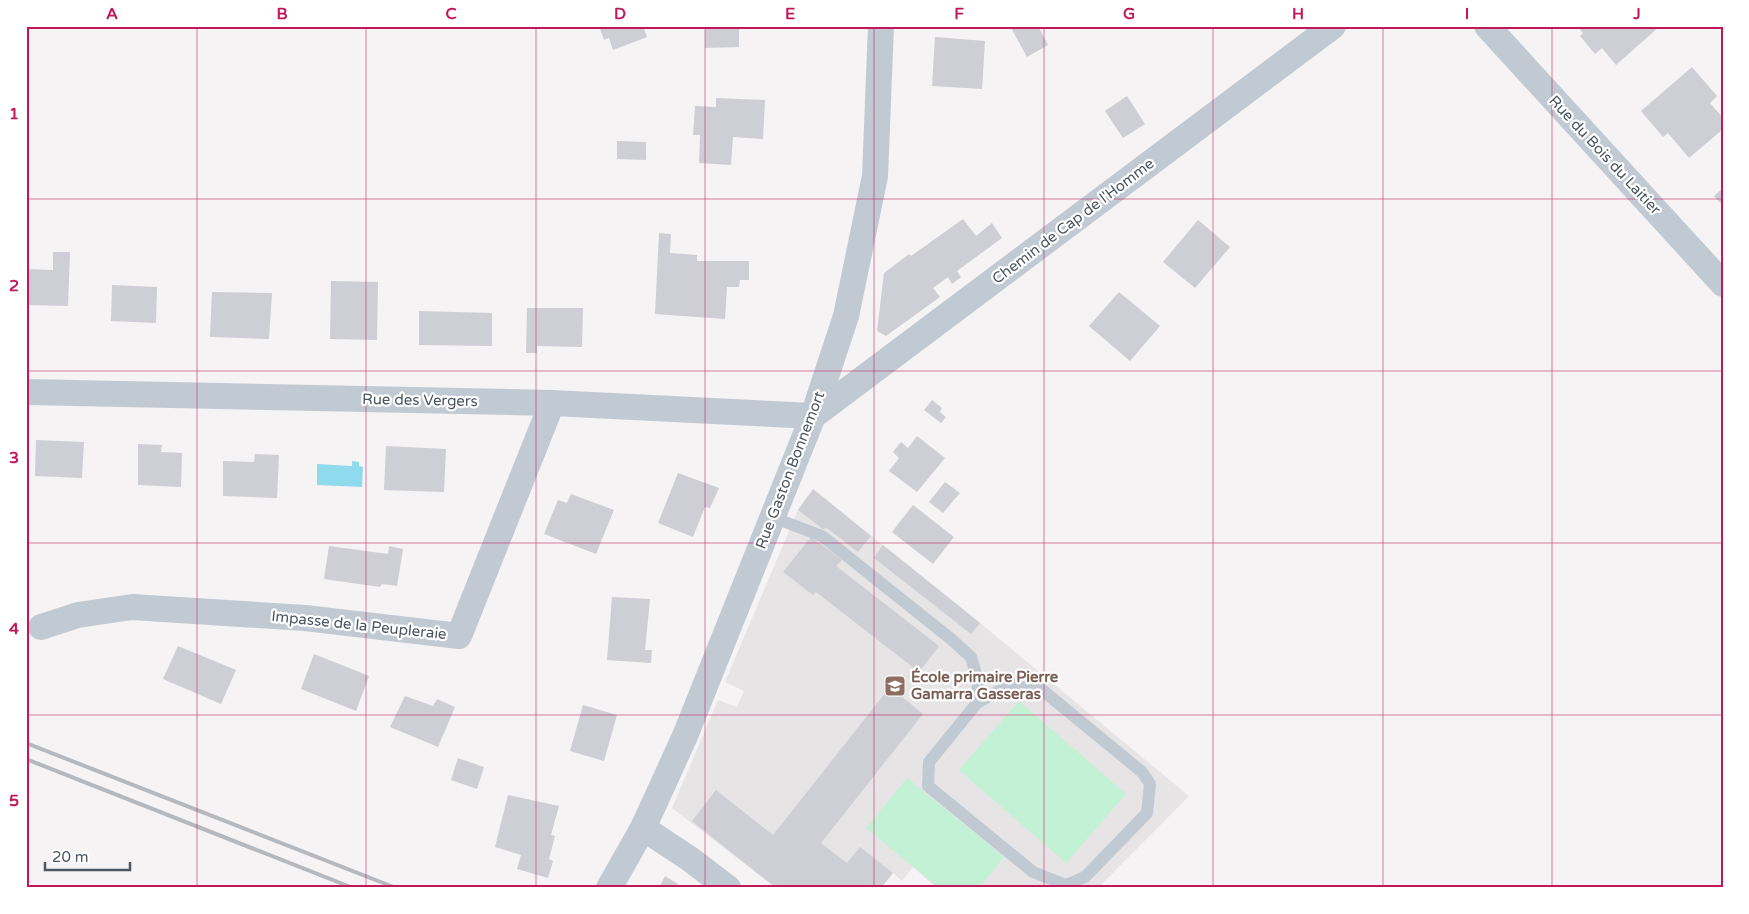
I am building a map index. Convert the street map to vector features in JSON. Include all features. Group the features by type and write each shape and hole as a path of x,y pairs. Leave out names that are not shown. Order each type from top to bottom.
{"street":[{"name":"Rue Gaston Bonnemort","path":"609,888 643,828 689,728 813,416 846,316 875,176 881,26"},
{"name":"Chemin de Cap de l'Homme","path":"813,416 1333,26"},
{"name":"Rue du Bois du Laitier","path":"1487,26 1723,284"},
{"name":"Rue des Vergers","path":"26,392 552,403 813,416"},
{"name":"Impasse de la Peupleraie","path":"41,628 78,615 132,607 305,618 459,636 552,403"},
{"path":"643,828 690,859 728,888"}],"lane":[{"path":"772,517 822,536 951,638 971,657 978,681 977,703 929,762 928,786 1033,872 1066,885 1084,877 1147,813 1150,784 1142,772 1041,689 1013,683 977,703"}],"shaded area":[{"name":"École primaire Pierre Gamarra Gasseras","path":"813,489 980,623 1189,796 1098,888 937,888 913,867 902,881 893,873 776,888 672,808 718,700 737,707 744,691 725,682 798,510"}],"green space":[{"path":"1019,701 1126,794 1066,863 959,770"},
{"path":"907,778 1004,857 979,888 939,888 866,828"}],"water":[{"path":"352,461 359,462 359,466 363,467 362,487 317,485 317,464 352,466"}],"building":[{"path":"599,26 643,26 647,37 613,50 609,38 604,40"},
{"path":"705,26 739,26 739,47 705,48"},
{"path":"1010,26 1038,26 1048,45 1027,57"},
{"path":"1577,26 1660,26 1616,65 1602,48 1595,54 1580,36 1583,33"},
{"path":"935,37 985,41 982,89 932,86"},
{"path":"1692,67 1717,96 1710,103 1723,118 1723,129 1689,158 1668,133 1663,137 1641,111"},
{"path":"1127,96 1145,124 1123,138 1105,111"},
{"path":"716,98 765,100 763,139 733,137 731,165 699,163 700,135 693,135 695,106 716,107"},
{"path":"617,141 646,142 646,160 617,159"},
{"path":"1723,188 1723,206 1714,196"},
{"path":"963,219 976,236 992,223 1002,238 957,271 961,277 952,284 948,277 933,288 940,297 886,336 877,331 884,273 909,254 911,256"},
{"path":"1198,220 1230,247 1195,288 1163,262"},
{"path":"659,233 671,234 670,253 697,255 697,261 749,261 749,280 740,280 739,287 727,287 725,319 655,314"},
{"path":"53,252 70,252 68,306 26,305 26,269 53,270"},
{"path":"331,281 378,282 377,340 330,339"},
{"path":"112,285 157,287 156,323 111,321"},
{"path":"212,292 272,293 269,339 210,337"},
{"path":"1119,292 1160,326 1130,361 1089,326"},
{"path":"527,308 583,308 582,347 537,346 537,353 526,353"},
{"path":"419,311 492,313 492,346 419,345"},
{"path":"932,400 942,408 940,412 946,417 941,423 924,410"},
{"path":"917,436 945,458 917,492 889,471 899,458 893,452 901,442 908,448"},
{"path":"36,440 84,442 82,478 35,476"},
{"path":"138,444 162,445 161,452 182,453 181,487 138,485"},
{"path":"386,446 446,449 444,492 384,490"},
{"path":"255,454 279,455 277,498 223,496 223,461 254,462"},
{"path":"678,473 719,488 710,508 705,507 693,537 658,523"},
{"path":"945,482 960,493 943,513 929,502"},
{"path":"813,489 871,536 858,552 827,528 823,529 798,510"},
{"path":"571,494 614,510 596,554 544,534 558,500 567,503"},
{"path":"913,505 954,537 933,564 892,532"},
{"path":"811,537 842,560 836,566 939,646 919,672 816,592 813,595 783,572"},
{"path":"883,545 980,623 971,634 874,558"},
{"path":"329,546 388,554 389,546 403,549 397,586 382,584 380,587 324,579"},
{"path":"612,597 650,599 645,650 652,650 651,663 607,660"},
{"path":"178,646 236,670 221,704 163,679"},
{"path":"314,654 369,676 356,711 301,689"},
{"path":"890,687 923,714 821,843 847,863 860,847 893,873 881,888 776,888 692,821 716,790 773,835"},
{"path":"405,696 433,706 437,699 455,707 438,747 390,727"},
{"path":"583,705 617,715 604,761 570,751"},
{"path":"458,758 484,767 477,789 451,780"},
{"path":"508,795 559,806 551,835 555,836 549,859 553,861 548,878 517,869 521,855 495,847"},
{"path":"665,876 678,884 676,888 659,888"}],"railway":[{"path":"26,743 396,888"},
{"path":"26,759 353,888"}],"place":[{"name":"École primaire Pierre Gamarra Gasseras","path":"895,686"}]}
